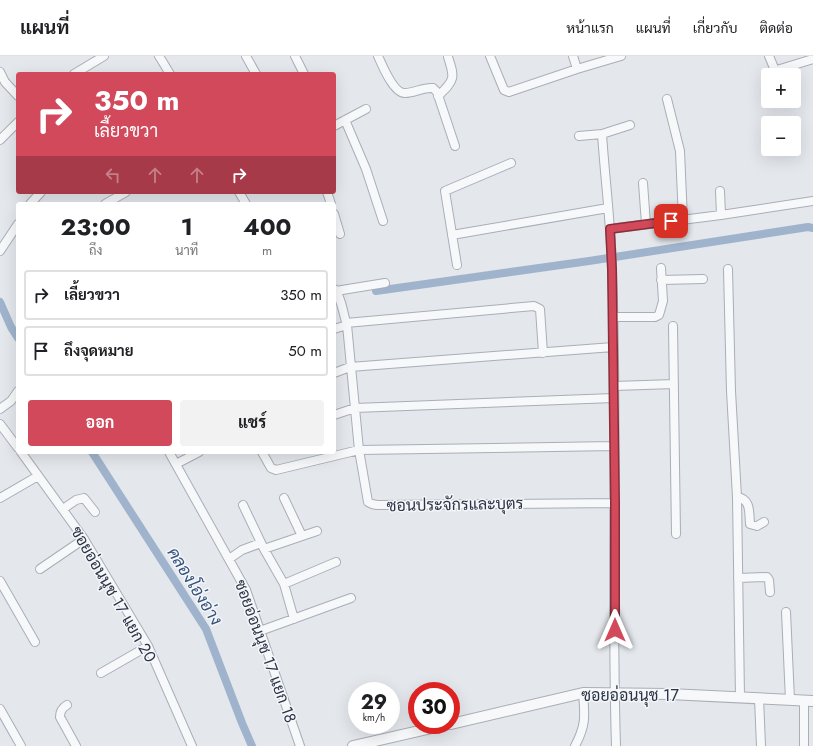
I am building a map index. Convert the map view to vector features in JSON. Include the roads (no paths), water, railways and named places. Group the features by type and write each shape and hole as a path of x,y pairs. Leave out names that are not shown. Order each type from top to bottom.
{"street":[{"path":"77,72 104,56"},
{"path":"159,56 169,72"},
{"path":"246,56 255,72"},
{"path":"295,56 303,72"},
{"path":"378,56 396,88 401,93 429,87 438,92 438,96 455,146"},
{"path":"490,56 504,90 509,92 620,56"},
{"path":"573,56 577,69"},
{"path":"769,56 774,68 777,70 813,59"},
{"path":"438,96 451,82 454,75 448,57"},
{"path":"0,72 4,82 16,94"},
{"path":"667,100 680,151 683,220"},
{"path":"336,125 366,109"},
{"path":"345,120 366,170 383,222"},
{"path":"0,140 16,124"},
{"path":"579,136 602,134 630,125"},
{"path":"602,134 612,251 615,503 614,693 616,746"},
{"path":"457,264 444,191 512,163"},
{"path":"643,183 646,224"},
{"path":"720,190 721,215"},
{"path":"32,202 39,194"},
{"path":"108,202 122,194"},
{"path":"610,229 721,215 813,201"},
{"path":"452,236 608,208"},
{"path":"336,221 340,234"},
{"path":"0,250 16,227"},
{"path":"613,317 655,317 661,313 663,301 660,268"},
{"path":"728,269 731,391 737,497 740,697"},
{"path":"662,280 703,279"},
{"path":"336,290 385,283"},
{"name":"ซอนประจักรและบุตร","path":"336,293 347,324 354,408 359,450 368,502 374,505 615,503"},
{"path":"336,328 347,324 534,306 540,309 543,352"},
{"path":"673,326 676,534"},
{"path":"336,372 350,367 613,348"},
{"path":"614,386 674,384"},
{"path":"0,409 16,394"},
{"path":"336,414 354,408 614,398"},
{"path":"0,424 16,445"},
{"path":"263,454 271,468 276,470 359,450 614,446"},
{"name":"ซอยอ่อนนุช 17 แยก 20","path":"22,454 84,539 148,646 192,746"},
{"name":"ซอยอ่อนนุช 17 แยก 18","path":"170,454 246,590 300,746"},
{"path":"176,464 195,454"},
{"path":"0,498 38,476"},
{"path":"737,497 743,498 746,501 750,524 757,526 764,522"},
{"path":"63,509 76,500 84,498 94,512"},
{"path":"284,498 302,536"},
{"path":"242,506 284,584 294,619"},
{"path":"229,559 239,552 317,531"},
{"path":"40,569 84,539"},
{"path":"284,584 336,562"},
{"path":"738,578 767,577 769,580 770,592"},
{"path":"0,581 35,642"},
{"path":"260,631 351,598"},
{"path":"786,612 790,700"},
{"path":"101,672 148,646"},
{"path":"575,746 582,733 584,723 583,693"},
{"name":"ซอยอ่อนนุช 17","path":"460,722 513,711 583,693 740,697 809,701"},
{"path":"759,698 761,746"},
{"path":"804,746 809,701"},
{"path":"67,705 62,708 60,717 76,746"},
{"path":"0,709 22,746"},
{"path":"353,746 381,742 411,734"}],"waterway":[{"path":"376,291 589,261 808,227 813,228"},
{"name":"คลองโอ่งอ่าง","path":"0,302 16,335"},
{"name":"คลองโอ่งอ่าง","path":"93,454 206,629 252,746"}]}
